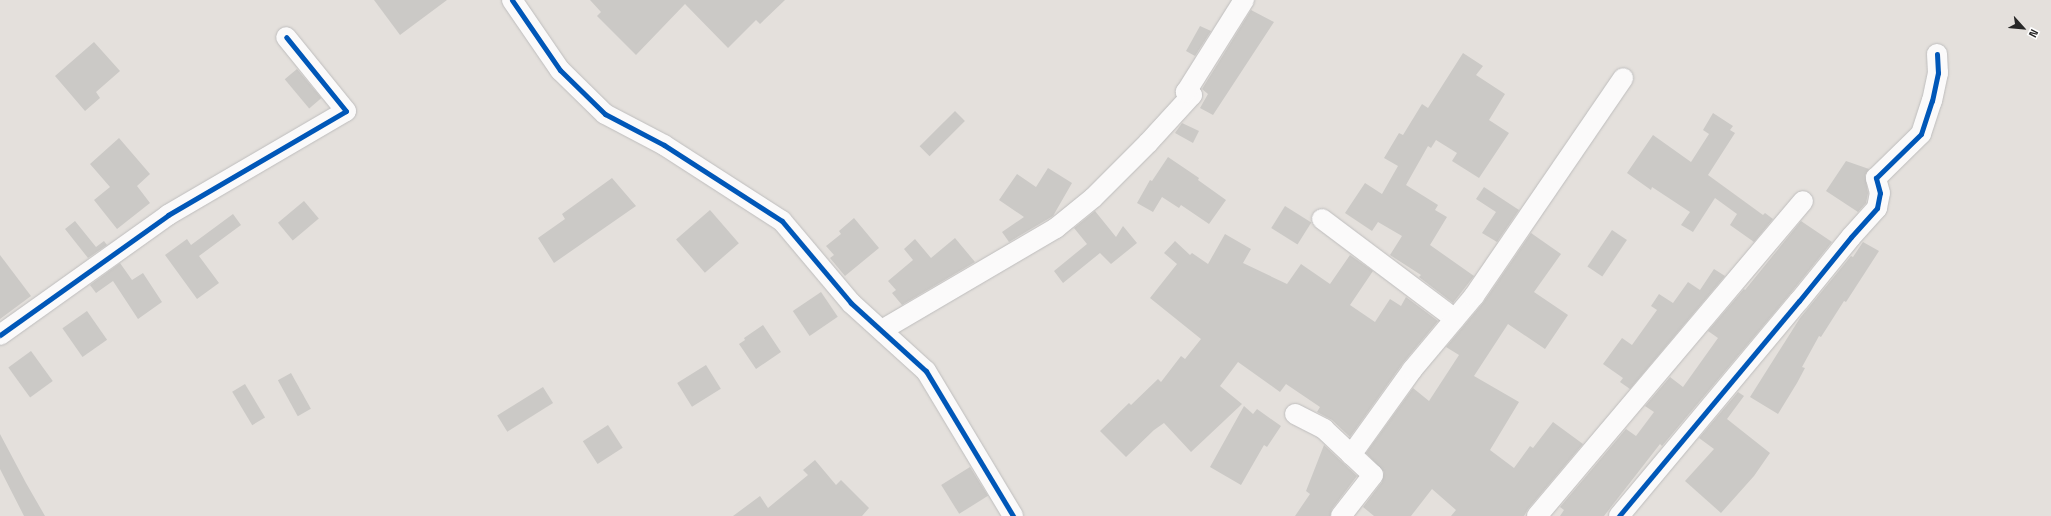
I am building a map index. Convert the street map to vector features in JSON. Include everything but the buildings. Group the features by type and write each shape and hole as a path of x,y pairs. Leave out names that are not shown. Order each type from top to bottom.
{"street":[{"path":"512,0 560,70 604,114 664,145 782,221 851,303 926,371 1012,516"},
{"path":"882,330 1056,228 1092,198 1148,143 1192,95 1186,92 1244,0"},
{"path":"0,335 168,215 346,111 286,37"},
{"path":"1619,516 1851,237 1877,208 1880,193 1876,178 1922,134 1932,101 1938,73 1937,54"},
{"path":"1351,455 1412,370 1474,296 1623,78"},
{"path":"1536,516 1803,200"},
{"path":"1322,219 1455,318"},
{"path":"1295,414 1324,429 1373,475 1341,516"}],"cycle path":[{"path":"512,0 560,70 605,114 664,145 782,221 851,303 926,371 1013,516"},
{"path":"0,335 168,215 346,111 286,37"},
{"path":"1619,516 1851,237 1877,208 1880,193 1876,178 1921,134 1932,101 1938,73 1937,54"}]}
